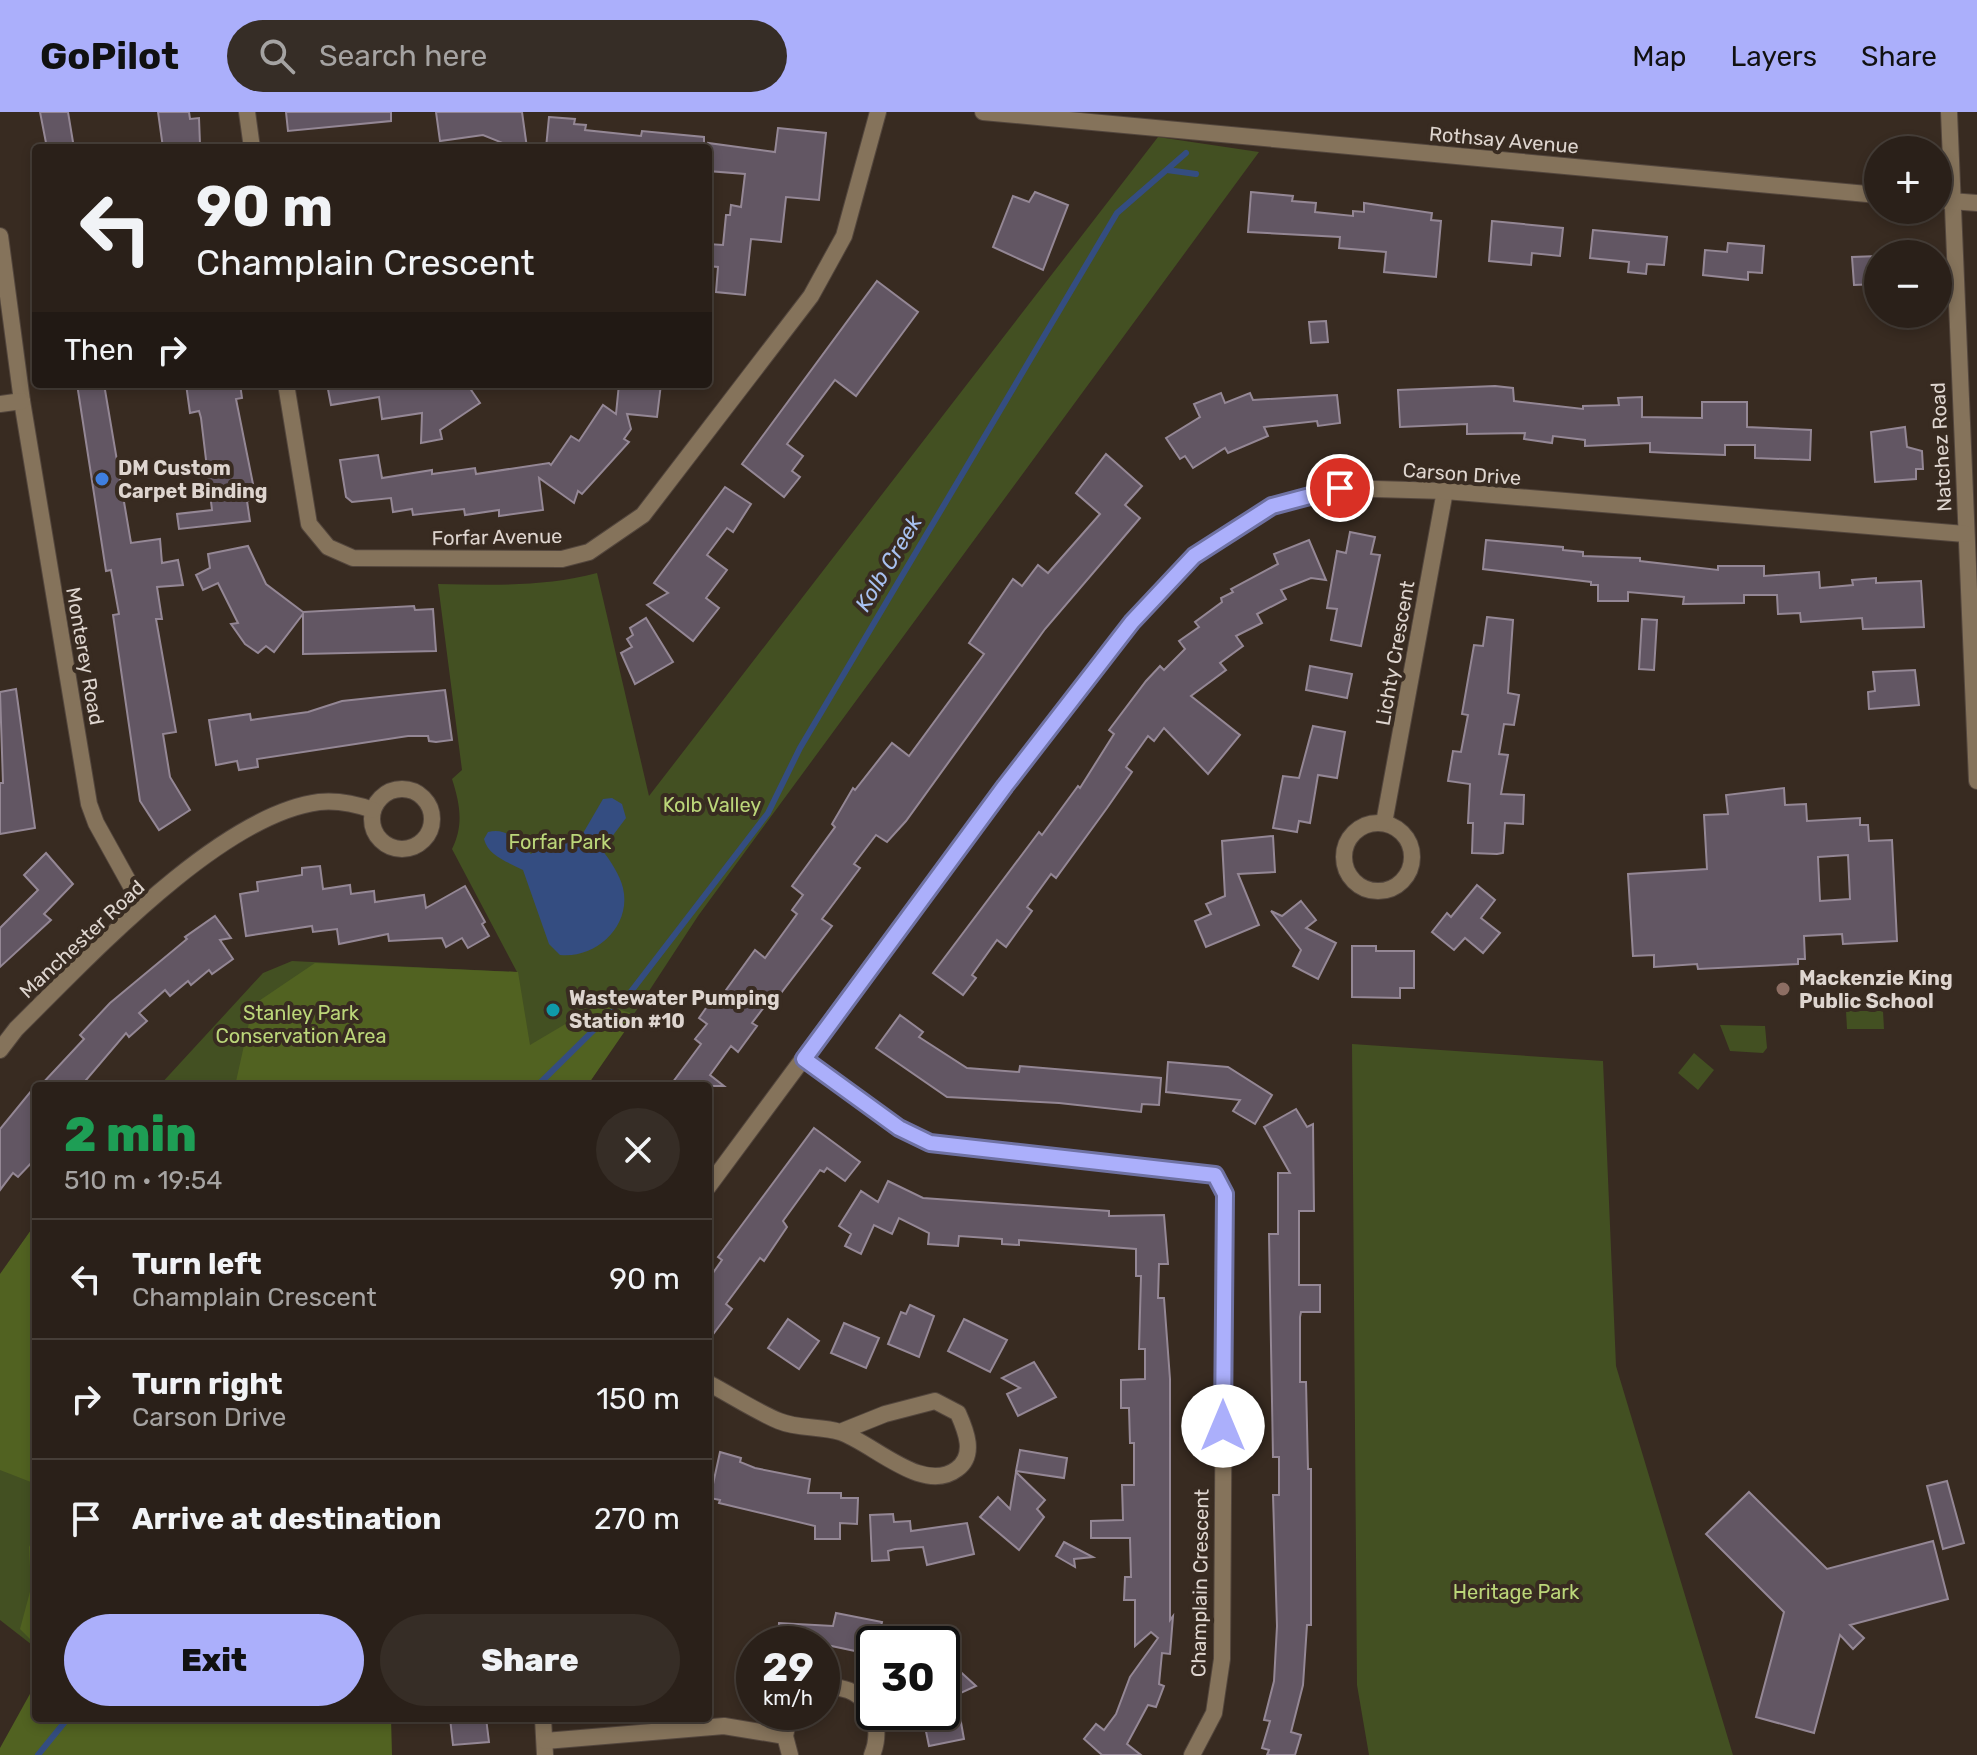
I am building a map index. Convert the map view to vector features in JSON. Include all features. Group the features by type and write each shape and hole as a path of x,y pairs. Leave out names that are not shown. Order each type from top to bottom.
{"street":[{"path":"247,112 251,144"},
{"name":"Forfar Avenue","path":"287,388 309,524 328,547 353,558 562,559 589,552 643,515 811,296 844,236 878,112"},
{"name":"Rothsay Avenue","path":"983,112 1864,194"},
{"name":"Natchez Road","path":"1948,136 1949,112"},
{"path":"1952,201 1977,203"},
{"name":"Natchez Road","path":"1946,224 1977,781"},
{"name":"Monterey Road","path":"0,236 22,401 89,804 142,906"},
{"path":"0,404 22,401"},
{"name":"Carson Drive","path":"712,1182 1123,633 1194,556 1272,506 1340,488 1445,491 1965,534"},
{"name":"Lichty Crescent","path":"1384,823 1445,491"},
{"name":"Manchester Road","path":"0,1050 16,1029 142,906 232,839 286,811 320,802 353,803 373,810"},
{"path":"1384,823 1406,837 1412,862 1398,885 1385,890 1371,890 1358,885 1348,874 1344,848 1359,828 1384,823"},
{"name":"Champlain Crescent","path":"804,1059 899,1128 930,1143 1215,1175 1225,1194 1222,1659 1214,1713 1192,1755"},
{"path":"712,1385 780,1422 840,1432 931,1477 948,1476 962,1465 968,1450 968,1435 958,1413 935,1401 885,1414 840,1432"},
{"path":"840,1688 859,1695 871,1709 878,1725 872,1755"},
{"path":"543,1722 545,1748 724,1726 785,1736"},
{"path":"786,1730 790,1755"}],"green space":[{"path":"1158,137 1259,152 698,916 590,1082 163,1082 263,973 292,961 517,972 452,849 460,814 452,779 462,770 438,584 538,583 597,573 649,796"},
{"name":"Stanley Park Conservation Area","path":"315,963 518,972 530,1045 601,1003 636,1015 590,1082 236,1082 253,1005"},
{"path":"1846,1011 1883,1011 1884,1029 1847,1029"},
{"path":"1720,1025 1765,1026 1767,1048 1763,1053 1730,1051"},
{"name":"Heritage Park","path":"1352,1044 1603,1061 1616,1366 1733,1755 1369,1755 1357,1685"},
{"path":"1694,1053 1714,1070 1698,1090 1678,1073"},
{"path":"32,1229 32,1645 0,1620 0,1275"},
{"path":"32,1229 32,1482 0,1470 0,1274"},
{"path":"32,1541 32,1641 20,1629 31,1588 29,1547"},
{"path":"32,1690 32,1722 391,1722 392,1755 0,1755 0,1748"}],"water":[{"path":"612,798 622,804 626,818 602,850 622,883 622,915 608,938 598,946 586,952 560,955 549,944 523,870 494,854 484,839 488,832 501,832 512,837 531,854 548,838 582,835 603,799"}],"building":[{"path":"40,112 68,112 73,144 46,144"},
{"path":"158,112 189,112 190,119 199,118 200,144 162,144"},
{"path":"286,112 391,112 391,121 288,131"},
{"path":"436,112 522,112 526,144 505,144 483,135 440,141"},
{"path":"549,117 575,119 574,124 586,125 585,130 641,136 642,131 704,137 704,144 546,144"},
{"path":"778,128 826,133 819,200 786,197 781,242 751,239 745,295 716,292 718,267 712,266 712,244 723,245 726,215 730,215 731,205 741,207 745,174 712,171 712,144 708,143 775,152"},
{"path":"1035,192 1068,205 1043,270 993,247 1013,196 1029,202"},
{"path":"1251,192 1293,196 1292,201 1316,203 1315,212 1353,216 1353,211 1364,212 1364,203 1432,213 1431,220 1441,221 1436,277 1384,272 1386,252 1339,248 1340,237 1248,232"},
{"path":"1492,221 1563,228 1560,256 1532,253 1531,265 1489,261"},
{"path":"1593,230 1667,237 1664,265 1647,264 1646,274 1628,272 1629,262 1590,258"},
{"path":"1728,243 1764,246 1762,273 1748,272 1748,280 1703,275 1705,250 1727,252"},
{"path":"1852,257 1864,257 1864,285 1854,285"},
{"path":"877,281 918,312 856,396 835,380 787,444 803,456 792,471 800,477 784,497 742,464"},
{"path":"1326,321 1328,342 1311,343 1309,322"},
{"path":"78,388 105,388 131,543 160,539 162,563 178,560 183,585 157,587 162,619 156,619 176,732 163,734 170,777 190,810 159,830 140,801 113,615 119,614 111,570 106,571"},
{"path":"187,388 241,388 242,398 236,399 254,489 251,489 253,500 247,501 250,521 179,529 177,514 212,510 201,418 199,411 190,413"},
{"path":"328,388 470,388 480,403 440,430 442,439 421,443 422,413 382,419 379,397 331,405"},
{"path":"619,388 661,388 657,417 627,414 631,429 624,439 629,442 582,494 578,491 574,503 539,478 543,510 499,516 499,510 465,515 464,509 413,515 412,509 393,512 391,498 352,502 346,497 340,460 378,455 382,478 432,470 432,474 475,468 476,474 551,465 571,436 579,441 603,405 616,414"},
{"path":"1513,388 1514,401 1583,409 1583,406 1619,405 1618,398 1642,397 1642,417 1702,418 1702,402 1747,402 1747,427 1811,430 1810,460 1755,458 1755,445 1725,445 1725,455 1669,453 1650,452 1650,443 1585,446 1585,440 1553,436 1552,443 1524,439 1525,433 1467,434 1467,424 1400,427 1398,390"},
{"path":"1221,393 1225,403 1250,393 1253,400 1337,395 1340,423 1318,426 1317,421 1264,427 1268,436 1228,453 1225,448 1193,468 1185,456 1180,459 1166,438 1200,417 1194,404"},
{"path":"1905,427 1907,447 1922,451 1923,469 1916,469 1916,479 1875,482 1871,432"},
{"path":"1106,454 1142,486 1125,505 1140,518 1045,629 906,821 887,842 876,835 854,864 860,868 822,919 832,926 778,997 774,994 752,1023 757,1026 738,1052 731,1046 710,1075 724,1086 712,1086 712,1082 673,1082 701,1044 695,1039 707,1024 699,1018 713,998 718,1001 755,950 765,958 797,914 792,910 803,895 792,886 835,827 832,824 853,788 855,790 892,743 909,756 984,654 969,643 1013,579 1022,586 1038,565 1048,573 1100,514 1076,493"},
{"path":"725,487 751,504 733,532 727,528 707,555 727,570 706,598 719,608 693,641 647,605 668,593 654,583"},
{"path":"1350,532 1375,537 1371,554 1380,555 1361,646 1331,640 1337,609 1327,608 1337,551 1346,553"},
{"path":"1309,540 1326,580 1311,578 1281,590 1286,599 1257,614 1262,623 1236,636 1243,646 1220,663 1226,670 1191,696 1240,735 1208,774 1164,728 1154,741 1148,736 1126,767 1132,772 1107,808 1056,878 1051,874 1027,907 1032,911 1006,947 997,940 972,975 976,978 963,995 933,973 1039,832 1042,835 1078,786 1080,788 1114,734 1109,730 1146,681 1160,666 1164,670 1185,649 1179,641 1199,627 1195,622 1222,602 1221,598 1233,592 1231,589 1278,564 1274,554"},
{"path":"1486,540 1563,547 1563,550 1583,552 1583,556 1640,558 1640,561 1718,570 1718,566 1764,566 1764,576 1819,572 1820,588 1853,585 1852,580 1876,578 1876,583 1921,581 1924,627 1863,629 1862,618 1801,622 1800,613 1778,614 1777,595 1744,595 1744,603 1683,604 1684,597 1628,592 1628,601 1598,601 1598,585 1591,585 1591,582 1483,569"},
{"path":"248,546 266,584 303,612 414,606 415,610 433,609 436,651 303,654 303,614 274,652 266,646 258,653 245,644 231,624 238,623 218,583 203,590 196,575 210,568 208,554"},
{"path":"1487,617 1513,620 1508,693 1519,695 1514,725 1504,724 1499,754 1508,755 1501,794 1524,795 1523,824 1505,823 1503,853 1497,854 1472,853 1473,823 1468,823 1470,784 1448,781 1453,751 1461,752 1468,715 1462,714 1474,645 1483,646"},
{"path":"646,618 673,662 635,684 621,653 632,647 627,639 633,635 630,628"},
{"path":"1642,619 1657,620 1654,670 1639,669"},
{"path":"1310,666 1352,674 1347,698 1306,690"},
{"path":"1915,670 1919,705 1869,709 1868,692 1875,691 1873,672"},
{"path":"16,689 35,828 0,834 0,783 3,783 0,692"},
{"path":"445,690 452,740 436,742 429,741 428,736 408,736 257,759 258,767 239,770 237,761 216,765 209,720 250,714 251,720 308,712 342,701"},
{"path":"1313,726 1345,732 1337,778 1318,775 1310,823 1299,821 1297,832 1273,828 1283,776 1299,778"},
{"path":"1784,788 1785,805 1806,804 1807,821 1860,818 1860,825 1868,825 1869,841 1892,840 1897,941 1843,944 1842,934 1804,936 1805,959 1798,959 1798,964 1698,969 1697,964 1654,967 1654,955 1633,956 1628,874 1707,869 1704,815 1728,814 1726,795","holes":["1848,855 1850,899 1820,901 1818,857"]},
{"path":"1273,836 1275,872 1238,874 1259,925 1206,947 1195,921 1211,914 1206,904 1225,896 1222,841"},
{"path":"46,853 73,884 44,914 51,920 0,967 0,928 38,890 24,875"},
{"path":"320,866 323,889 350,885 351,894 374,891 375,902 424,895 426,908 465,886 485,922 482,924 489,936 468,948 462,938 446,947 442,938 389,941 388,934 339,944 337,929 313,932 312,926 246,936 240,894 258,891 257,882 302,875 302,868"},
{"path":"1477,885 1495,900 1481,918 1500,933 1483,953 1465,938 1454,950 1432,932 1447,913 1451,917"},
{"path":"1301,901 1316,920 1306,928 1336,943 1318,979 1293,966 1301,950 1271,911 1282,916"},
{"path":"215,916 231,938 220,940 233,959 212,974 209,970 191,985 188,981 170,996 165,990 139,1013 147,1021 129,1037 126,1033 84,1082 44,1082 84,1039 80,1035 110,1003 187,939 185,937"},
{"path":"1352,946 1376,946 1376,951 1414,951 1414,988 1400,988 1400,998 1352,997"},
{"path":"900,1015 923,1032 919,1037 967,1068 1019,1072 1020,1066 1161,1078 1159,1105 1142,1104 1141,1112 1059,1103 947,1097 876,1048"},
{"path":"1168,1062 1228,1067 1272,1095 1255,1124 1233,1111 1240,1100 1166,1092"},
{"path":"32,1090 32,1162 18,1177 13,1173 0,1190 0,1129"},
{"path":"1296,1109 1307,1127 1313,1124 1314,1211 1299,1211 1299,1285 1320,1285 1320,1312 1301,1312 1300,1317 1300,1382 1306,1382 1308,1469 1311,1469 1311,1625 1307,1625 1303,1685 1291,1732 1301,1735 1295,1755 1267,1755 1269,1750 1262,1748 1270,1721 1264,1720 1274,1681 1277,1626 1273,1495 1279,1495 1279,1457 1273,1457 1269,1234 1278,1234 1278,1173 1290,1173 1264,1127"},
{"path":"814,1128 860,1162 845,1181 827,1168 824,1172 820,1170 783,1221 787,1227 764,1261 760,1258 726,1304 732,1309 712,1336 712,1274 722,1260 718,1257"},
{"path":"888,1181 923,1198 1109,1211 1109,1216 1164,1215 1168,1264 1159,1264 1158,1298 1164,1298 1170,1379 1170,1620 1173,1616 1170,1654 1162,1653 1159,1684 1164,1686 1156,1707 1148,1705 1127,1744 1141,1755 1102,1755 1084,1739 1096,1724 1104,1730 1116,1714 1130,1677 1158,1638 1151,1632 1135,1646 1135,1600 1124,1600 1125,1577 1131,1577 1130,1538 1091,1538 1091,1521 1123,1520 1122,1485 1134,1485 1134,1443 1130,1443 1129,1408 1121,1408 1121,1380 1145,1379 1145,1349 1139,1349 1141,1276 1136,1276 1136,1249 1019,1240 1019,1245 1002,1244 1002,1239 959,1236 958,1246 928,1244 929,1233 899,1218 892,1234 874,1225 861,1254 845,1246 851,1234 839,1226 861,1191 878,1202"},
{"path":"910,1305 934,1316 919,1357 888,1344 901,1312 906,1314"},
{"path":"788,1319 819,1341 799,1369 768,1348"},
{"path":"964,1319 1007,1340 990,1372 948,1351"},
{"path":"844,1323 879,1338 866,1368 831,1353"},
{"path":"1034,1362 1056,1397 1018,1416 1007,1394 1020,1388 1002,1378"},
{"path":"1020,1450 1067,1458 1064,1478 1016,1471"},
{"path":"720,1452 741,1458 740,1462 755,1468 810,1479 808,1493 841,1493 841,1498 858,1498 857,1524 840,1523 840,1539 815,1539 815,1526 719,1503 720,1500 712,1498"},
{"path":"1016,1472 1045,1500 1037,1509 1044,1517 1019,1550 980,1517 998,1497 1010,1509"},
{"path":"1947,1481 1964,1543 1943,1549 1927,1486"},
{"path":"1749,1492 1827,1569 1933,1541 1948,1599 1850,1625 1864,1638 1853,1649 1840,1635 1814,1733 1756,1717 1784,1612 1706,1534"},
{"path":"893,1514 894,1522 910,1521 911,1531 967,1523 974,1554 927,1565 923,1547 895,1549 888,1551 889,1560 872,1561 870,1515"},
{"path":"1064,1542 1093,1557 1074,1559 1075,1567 1056,1556"},
{"path":"836,1613 882,1622 881,1626 856,1626 856,1651 840,1648 840,1626 833,1626"},
{"path":"779,1623 833,1626 779,1626"},
{"path":"960,1671 976,1686 960,1693"},
{"path":"960,1717 964,1739 929,1746 926,1730 960,1730"},
{"path":"450,1722 486,1722 489,1742 453,1745"}],"waterway":[{"name":"Kolb Creek","path":"626,998 768,813 800,748 1117,213 1186,153"},
{"path":"1167,170 1196,174"},
{"name":"Kolb Creek","path":"541,1082 612,1012"},
{"name":"Kolb Creek","path":"38,1755 65,1722"}],"place":[{"name":"DM Custom Carpet Binding","path":"102,479"},
{"name":"Mackenzie King Public School","path":"1783,989"},
{"name":"Wastewater Pumping Station #10","path":"553,1010"}],"route":[{"path":"1223,1426 1225,1194 1215,1175 1192,1170 930,1143 899,1128 804,1059 1005,786 1132,622 1194,556 1272,506 1340,488"}],"park label":[{"name":"Kolb Valley","path":"712,805"},
{"name":"Forfar Park","path":"560,842"}]}
